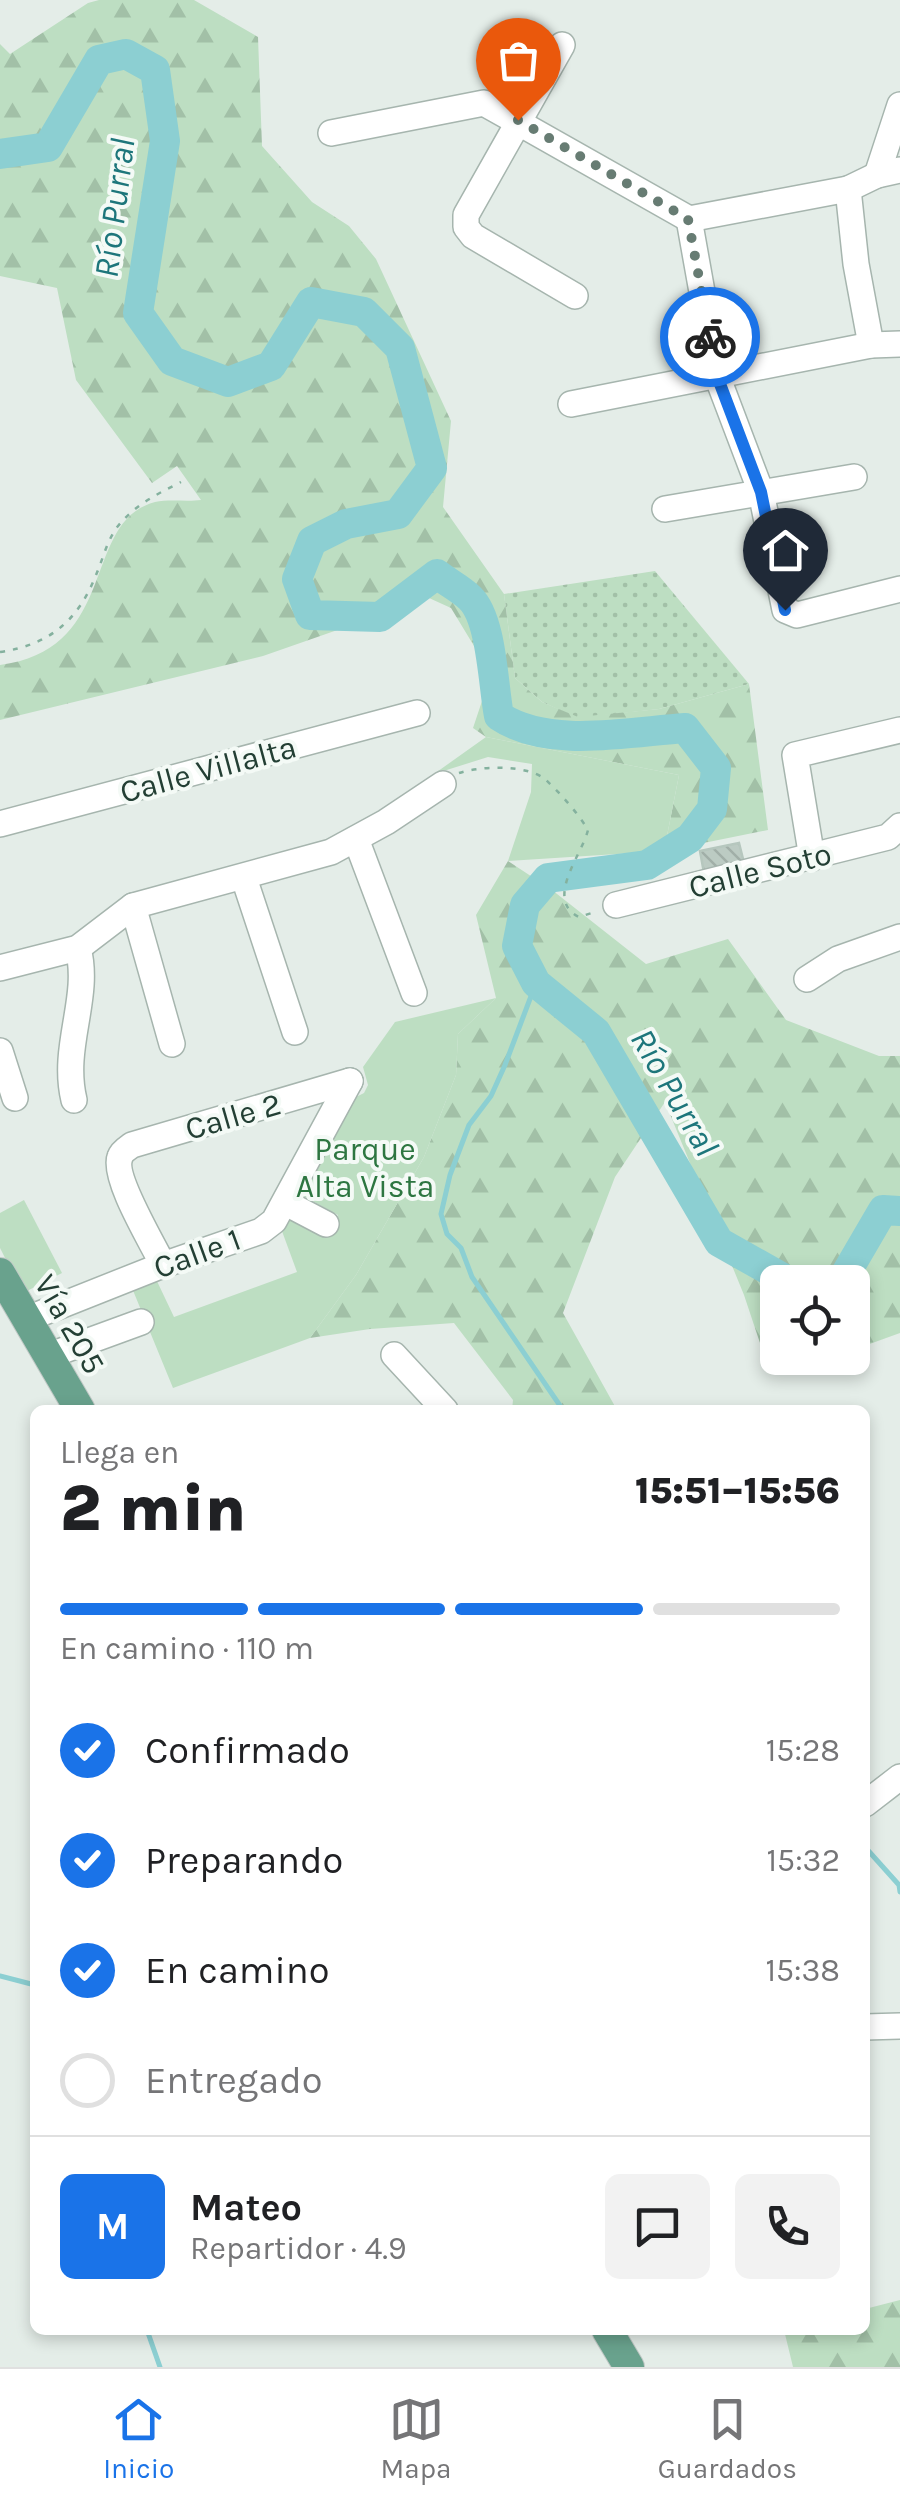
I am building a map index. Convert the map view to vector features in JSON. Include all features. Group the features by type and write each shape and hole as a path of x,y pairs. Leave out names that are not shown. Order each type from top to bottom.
{"main road":[{"name":"Vía 205","path":"0,1273 77,1405"},
{"path":"611,2335 628,2367"}],"street":[{"path":"562,46 466,215 466,226 473,236 575,296"},
{"path":"331,132 478,102 518,120 688,219 848,190 888,172 900,105"},
{"path":"848,190 871,346"},
{"path":"688,219 717,376 761,492 785,610 797,615 900,589"},
{"path":"571,404 871,346 900,344"},
{"path":"665,510 854,477"},
{"name":"Calle Villalta","path":"0,824 416,712"},
{"path":"812,858 795,756 900,730"},
{"path":"0,968 78,948 133,906 307,861 356,839 444,784"},
{"name":"Calle Soto","path":"616,905 812,858 896,833"},
{"path":"356,839 414,994"},
{"path":"244,878 295,1032"},
{"path":"133,906 172,1044"},
{"path":"807,978 838,959 900,936"},
{"path":"74,1100 68,1075 83,969 78,948"},
{"path":"0,1051 16,1098"},
{"name":"Calle 2","path":"162,1265 120,1175 120,1156 132,1145 350,1082"},
{"name":"Calle 1","path":"27,1319 260,1231 274,1222 350,1082"},
{"path":"286,1204 326,1224"},
{"path":"48,1356 141,1322"},
{"path":"394,1354 440,1405"},
{"path":"870,1800 900,1777"},
{"path":"870,2027 900,2026"}],"path":[{"path":"0,652 42,642 70,622 95,578 115,529 135,507 180,482"},
{"path":"444,784 461,771 487,768 512,768 544,778 588,830 564,888 565,904 580,917 616,905"}],"green space":[{"path":"194,0 258,37 262,146 312,202 349,226 376,259 451,421 443,507 504,594 515,678 542,702 578,717 659,709 749,684 768,830 664,851 679,775 486,737 473,728 491,674 451,608 429,598 263,656 0,720 0,665 38,654 65,636 82,612 116,534 132,514 155,502 201,500 177,466 152,483 76,380 57,288 0,276 0,44 10,54 88,3"},
{"path":"655,571 749,684 659,709 578,718 542,702 515,678 504,594"},
{"path":"486,737 679,775 664,851 508,861 531,792 532,764 488,757 434,774"},
{"path":"508,861 552,890 646,964 728,939 786,1020 879,1056 900,1056 900,1333 870,1344 870,1265 760,1265 760,1343 665,1102 615,1177 563,1313 614,1405 512,1405 513,1400 454,1323 310,1338 356,1275 424,1157 456,1075 458,1034 496,998 476,915"},
{"name":"Parque Alta Vista","path":"496,998 458,1034 456,1075 424,1157 356,1275 310,1338 173,1388 132,1288 155,1277 174,1317 297,1272 279,1223 288,1213 326,1237 338,1215 298,1193 350,1100 364,1093 368,1085 363,1067 395,1022"},
{"path":"24,1200 62,1273 23,1293 0,1248 0,1213"},
{"path":"900,2300 900,2367 793,2367 785,2335 870,2335 870,2308"}],"building":[{"path":"739,843 744,863 704,873 700,851"}],"waterway":[{"name":"Río Purral","path":"0,154 48,147 99,60 126,54 155,70 165,141 138,313 172,361 228,382 271,366 311,302 364,312 400,348 432,468 398,514 346,524 312,541 297,579 310,615 380,617 437,574 466,595 483,621 499,716 519,726 564,735 685,728 716,768 712,809 690,838 647,865 548,878 525,905 517,946 536,983 596,1032 719,1242 760,1265"},
{"path":"536,983 491,1096 469,1125 450,1175 441,1214 447,1234 461,1248 472,1277 560,1405"},
{"name":"Río Purral","path":"851,1265 883,1210 900,1211"},
{"path":"870,1853 899,1885 900,1892"},
{"path":"0,1976 30,1984"},
{"path":"149,2335 160,2367"}],"way so far":[{"path":"518,120 688,219 710,337"}],"route":[{"path":"710,337 717,376 761,492 785,610"}]}
